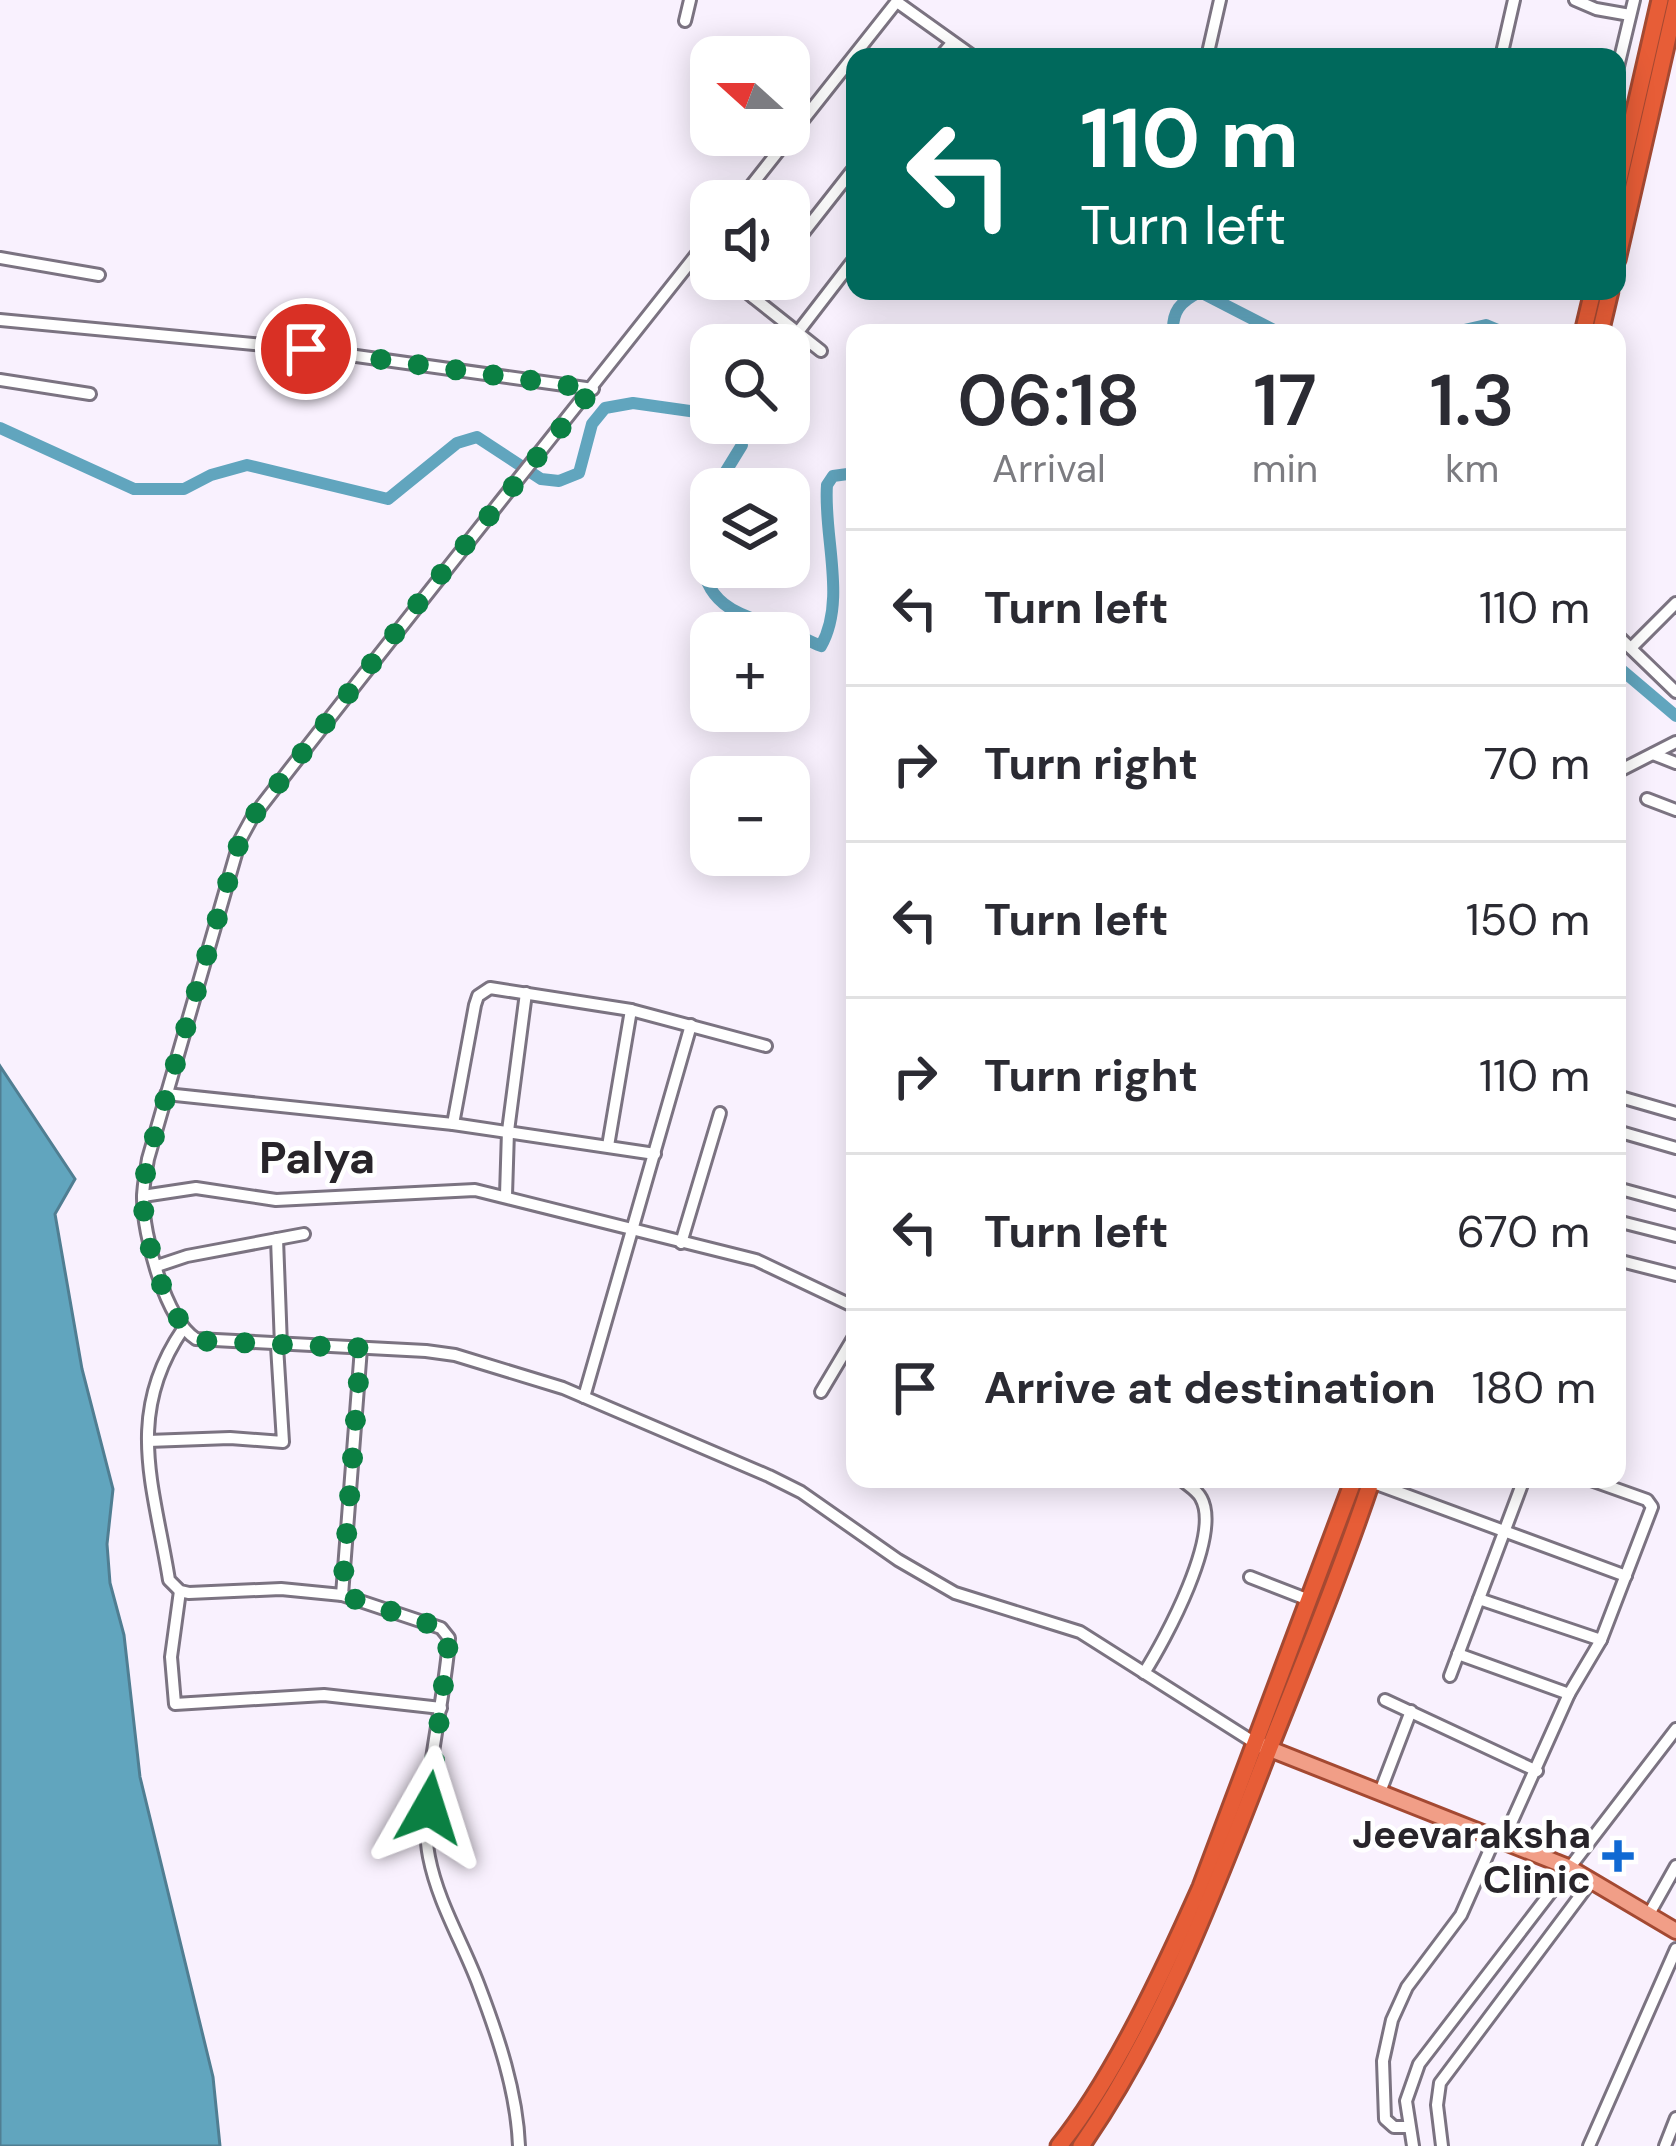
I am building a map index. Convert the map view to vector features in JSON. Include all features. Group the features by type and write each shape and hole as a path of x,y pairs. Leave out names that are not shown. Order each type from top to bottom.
{"highway":[{"path":"1626,149 1660,0"},
{"path":"1626,223 1676,2"},
{"path":"1059,2146 1091,2118 1152,2029 1197,1932 1309,1600 1361,1488"},
{"path":"1262,1746 1362,1488"},
{"path":"1081,2146 1091,2118"}],"main road":[{"path":"1262,1746 1579,1873 1676,1931"}],"street":[{"path":"685,21 690,0"},
{"path":"1209,48 1220,0"},
{"path":"1503,48 1514,0"},
{"path":"1575,0 1630,15"},
{"path":"1601,0 1630,15"},
{"path":"1622,48 1634,0"},
{"path":"860,48 897,1 960,48"},
{"path":"948,48 952,43"},
{"path":"756,180 846,66"},
{"path":"810,224 846,178"},
{"path":"0,258 99,275"},
{"path":"690,263 252,818 230,872 148,1159 143,1196 157,1266 183,1329 204,1341 455,1355 584,1397 801,1492 898,1560 955,1593 1080,1632 1262,1746"},
{"path":"804,324 846,270"},
{"path":"757,300 788,324"},
{"path":"0,320 306,349 593,389"},
{"path":"810,341 821,350"},
{"path":"0,380 90,394"},
{"path":"1630,648 1676,603"},
{"path":"1626,644 1674,687"},
{"path":"1626,767 1676,742"},
{"path":"1652,754 1676,763"},
{"path":"1647,799 1676,810"},
{"path":"453,1124 478,996 490,988 631,1010 766,1046"},
{"path":"506,1195 508,1131 526,993"},
{"path":"608,1146 631,1010"},
{"path":"584,1397 691,1025"},
{"path":"166,1094 453,1124 655,1154"},
{"path":"1626,1099 1676,1113"},
{"path":"681,1243 720,1112"},
{"path":"1626,1134 1676,1148"},
{"path":"143,1196 196,1188 276,1200 459,1189 506,1195 756,1260 846,1302"},
{"path":"1626,1191 1676,1204"},
{"path":"1626,1223 1676,1236"},
{"path":"157,1266 304,1234"},
{"path":"148,1441 230,1438 283,1442 277,1239"},
{"path":"1626,1262 1676,1275"},
{"path":"183,1329 157,1376 147,1408 169,1580 180,1591 281,1589 342,1595 447,1633 428,1852 507,2072 519,2146"},
{"path":"342,1595 361,1348"},
{"path":"821,1391 846,1350"},
{"path":"1191,1488 1200,1495"},
{"path":"1144,1673 1171,1629 1202,1539 1206,1516 1202,1488"},
{"path":"1386,1488 1626,1576"},
{"path":"1450,1676 1521,1488"},
{"path":"1407,2126 1394,2127 1385,2119 1383,2061 1392,2020 1407,1987 1461,1915 1537,1771 1569,1694 1601,1640 1652,1504 1611,1488"},
{"path":"1250,1577 1309,1600"},
{"path":"180,1591 171,1657 176,1704 324,1695 441,1708"},
{"path":"1479,1599 1601,1640"},
{"path":"1458,1654 1569,1694"},
{"path":"1385,1700 1537,1771"},
{"path":"1380,1792 1411,1711"},
{"path":"1442,2146 1437,2105 1440,2083 1676,1729"},
{"path":"1649,1914 1676,1866"},
{"path":"1413,2146 1406,2101 1419,2064 1579,1873"},
{"path":"1588,2146 1676,1949"},
{"path":"1665,2146 1676,2118"}],"water":[{"path":"0,1066 75,1179 55,1214 82,1369 113,1489 107,1544 110,1583 124,1635 140,1777 213,2077 220,2146 0,2146"}],"waterway":[{"path":"1174,324 1187,300"},
{"path":"1216,300 1262,324"},
{"path":"0,428 134,489 184,489 247,465 388,499 457,443 477,437 541,479 559,481 579,473 592,424 605,408 633,403 690,411"},
{"path":"728,468 742,444"},
{"path":"711,588 735,611 821,646 829,628 833,588 827,485 833,476 846,474"},
{"path":"1626,674 1676,716"}],"place":[{"name":"Jeevaraksha Clinic","path":"1618,1856"}],"district":[{"name":"Palya","path":"317,1157"}],"route":[{"path":"306,349 593,389 434,583 252,818 230,872 148,1159 143,1196 161,1281 176,1320 190,1335 204,1341 361,1348 342,1595 447,1633 429,1808"}]}
